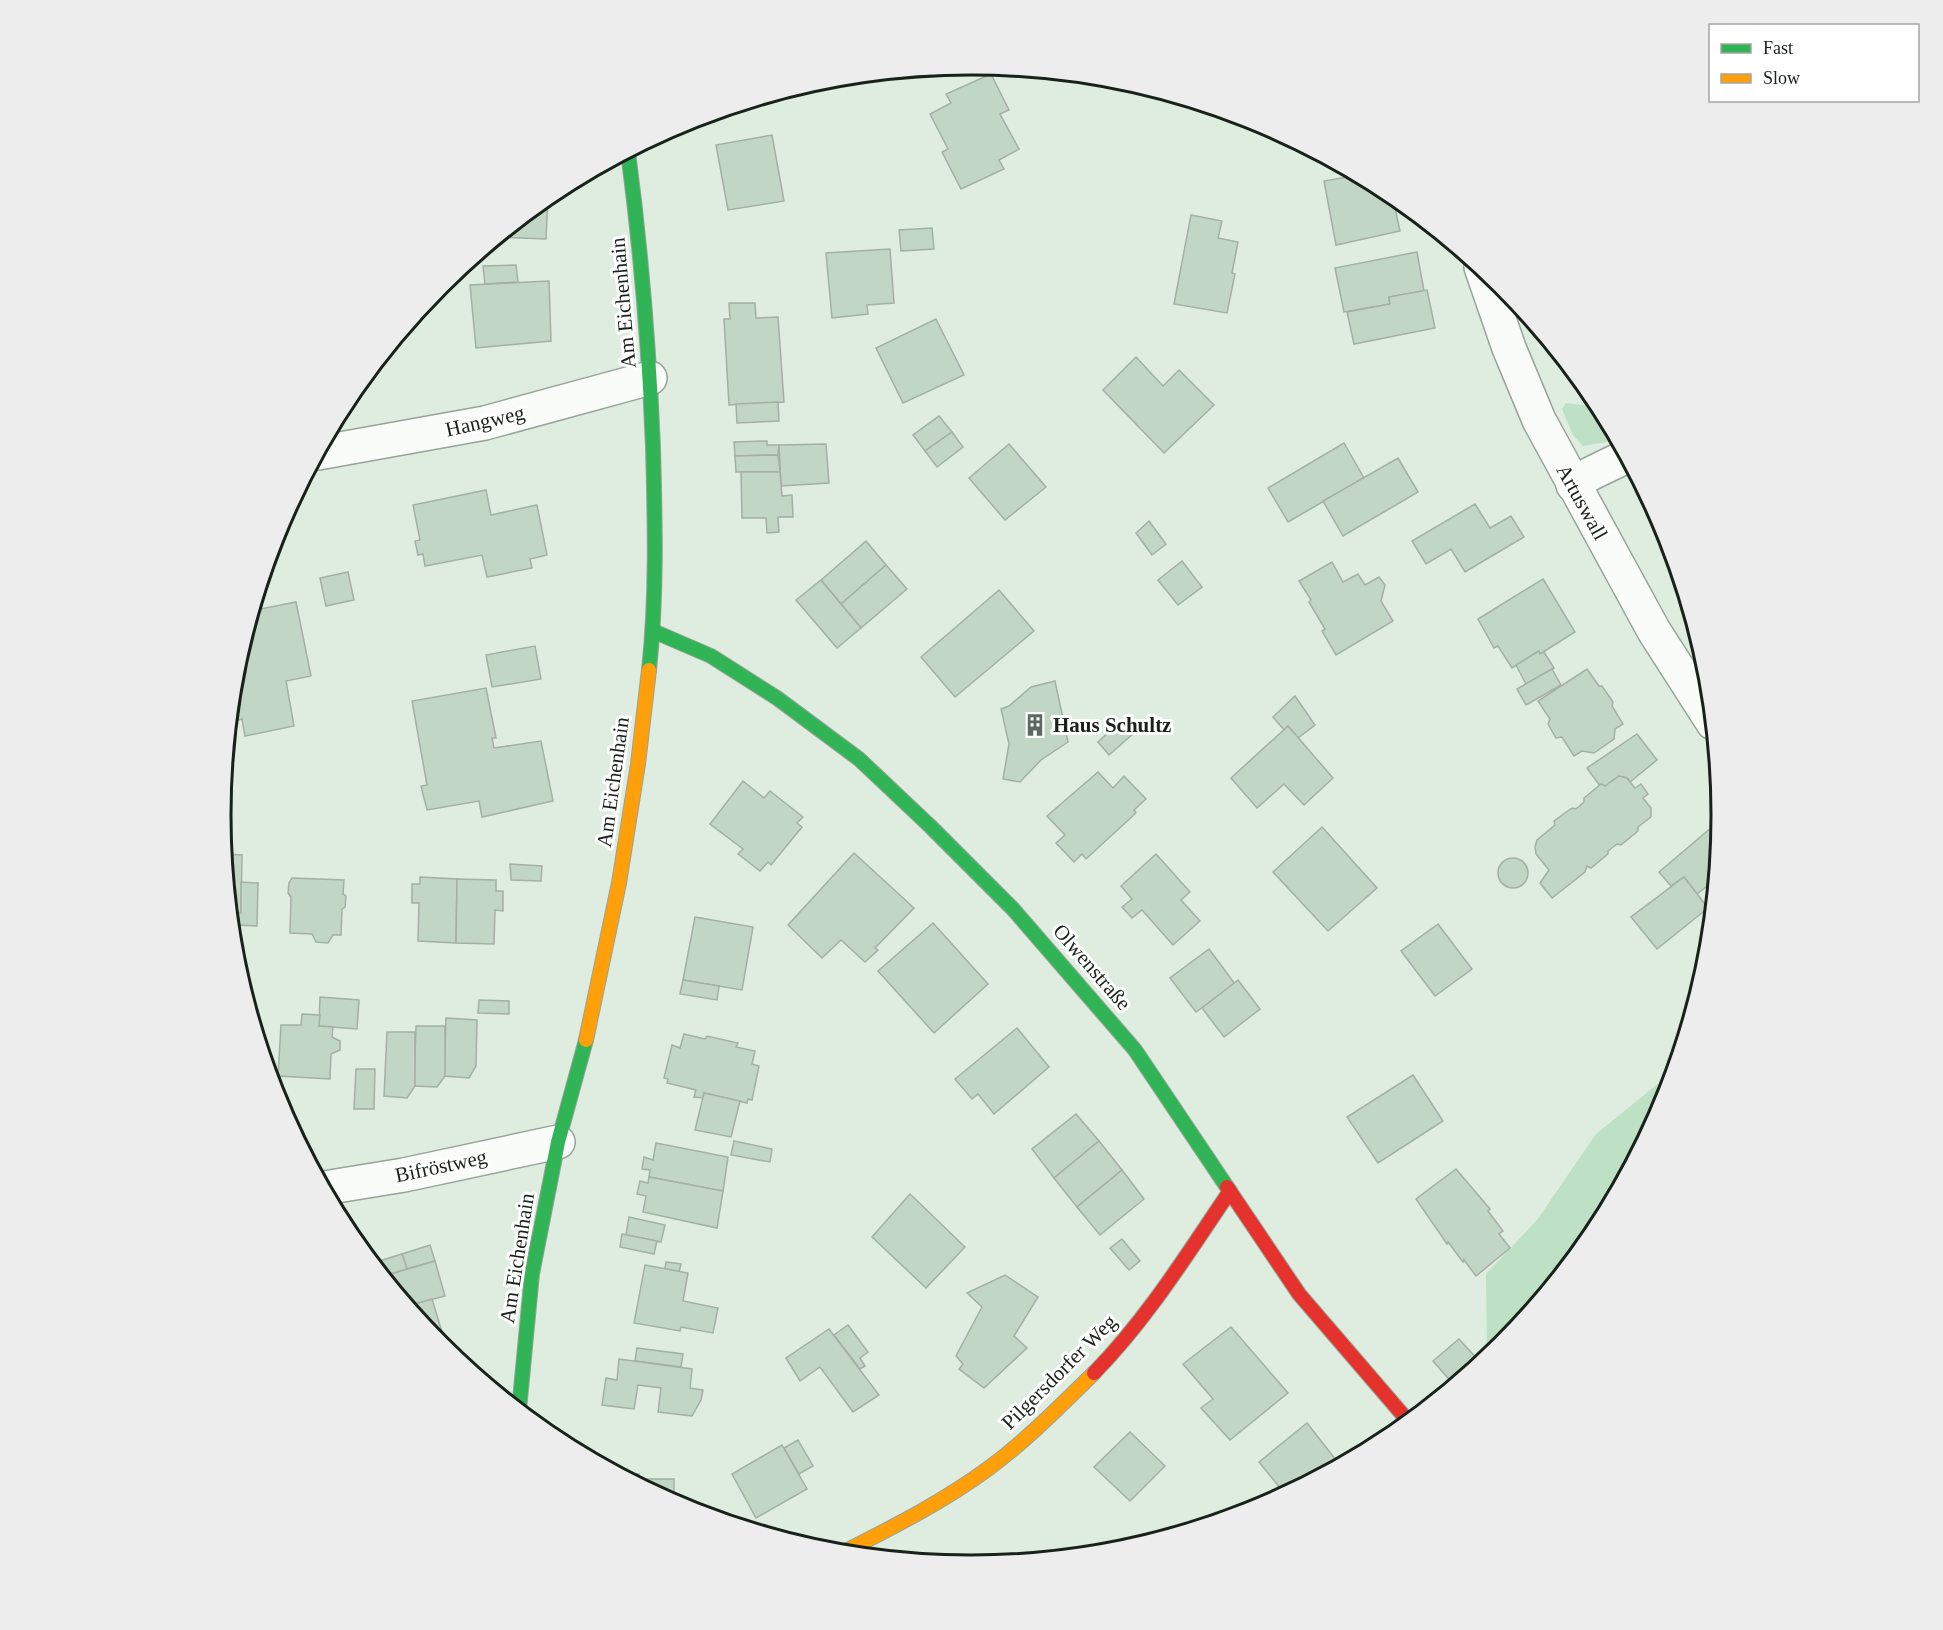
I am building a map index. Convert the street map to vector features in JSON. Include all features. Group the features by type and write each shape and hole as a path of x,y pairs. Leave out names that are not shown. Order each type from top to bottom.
{"street":[{"name":"Am Eichenhain","path":"520,1401 532,1274 558,1142 592,1017 619,883 639,764 654,631 655,510 650,378 638,225 629,159"},
{"name":"Artuswall","path":"1487,285 1509,348 1539,420 1654,631 1703,708"},
{"name":"Hangweg","path":"328,451 485,423 650,378"},
{"path":"1573,485 1620,460"},
{"name":"Olwenstraße","path":"654,631 711,656 777,698 859,759 1013,909 1135,1050 1299,1294 1403,1415"},
{"name":"Bifröstweg","path":"332,1187 404,1175 558,1142"},
{"name":"Pilgersdorfer Weg","path":"856,1546 922,1512 988,1468 1042,1425 1118,1349 1173,1275 1230,1191"}],"green space":[{"path":"1566,403 1588,406 1610,441 1583,446 1573,435 1562,409"},
{"path":"1661,1081 1635,1142 1587,1226 1528,1303 1487,1345 1486,1274 1537,1220 1596,1134"}],"building":[{"path":"987,76 992,76 1009,110 1000,114 1019,149 999,160 1004,169 961,189 942,152 948,149 930,114 951,103 946,94"},
{"path":"772,135 784,201 728,210 716,145"},
{"path":"1347,177 1383,200 1395,209 1400,231 1336,245 1324,181"},
{"path":"547,209 546,239 510,237"},
{"path":"1191,215 1222,221 1218,238 1238,242 1232,273 1235,274 1227,313 1174,304"},
{"path":"932,228 934,249 901,251 899,230"},
{"path":"890,249 894,303 867,305 868,314 832,318 826,253"},
{"path":"1417,252 1424,291 1389,297 1390,304 1344,312 1335,268"},
{"path":"516,265 518,282 485,284 483,266"},
{"path":"549,281 551,341 476,348 470,285"},
{"path":"1427,290 1435,328 1354,344 1347,312 1390,304 1389,297"},
{"path":"729,303 755,303 756,318 778,317 784,402 729,405 724,319 730,319"},
{"path":"936,319 964,375 903,403 876,348"},
{"path":"1136,357 1163,386 1179,370 1214,405 1164,453 1103,390"},
{"path":"778,402 779,421 737,423 736,404"},
{"path":"939,416 952,432 925,451 913,435"},
{"path":"952,432 963,447 937,467 925,451"},
{"path":"767,441 767,445 779,445 778,455 735,456 734,442"},
{"path":"1344,443 1364,478 1288,522 1268,488"},
{"path":"826,444 829,483 781,486 779,445"},
{"path":"1009,444 1046,487 1005,520 969,478"},
{"path":"778,455 780,472 736,472 735,456"},
{"path":"1398,458 1418,492 1343,536 1323,501"},
{"path":"741,472 780,472 782,496 792,495 793,517 778,517 779,532 767,533 766,518 742,518"},
{"path":"486,490 491,515 537,505 547,555 530,559 532,568 487,577 482,555 425,566 423,554 418,555 415,541 420,540 413,505"},
{"path":"1475,504 1490,528 1511,516 1524,537 1465,572 1451,549 1426,564 1412,541"},
{"path":"1149,521 1166,544 1152,555 1136,533"},
{"path":"866,541 886,565 841,604 821,580"},
{"path":"1182,561 1202,587 1178,605 1158,580"},
{"path":"1332,562 1343,582 1358,574 1365,585 1379,577 1385,585 1381,601 1393,621 1336,655 1322,631 1325,629 1309,602 1311,600 1299,581"},
{"path":"886,565 907,589 861,628 841,604"},
{"path":"348,572 354,600 326,606 320,578"},
{"path":"1543,579 1575,632 1512,668 1498,646 1494,648 1478,619"},
{"path":"821,580 861,628 837,648 796,600"},
{"path":"999,590 1034,631 955,697 921,657"},
{"path":"296,602 311,676 286,681 294,726 245,736 242,719 238,720 238,718 246,671 261,609"},
{"path":"535,646 541,679 492,687 486,655"},
{"path":"1539,651 1540,654 1544,652 1554,668 1526,684 1516,665"},
{"path":"1552,669 1561,685 1526,705 1517,689"},
{"path":"1587,669 1613,702 1612,706 1623,724 1615,729 1614,739 1594,753 1582,751 1574,756 1562,737 1556,738 1548,724 1550,719 1538,701"},
{"name":"Haus Schultz","path":"1055,681 1068,742 1041,760 1020,782 1003,779 1009,744 1001,709 1009,706 1031,687"},
{"path":"486,688 496,738 492,738 494,748 541,741 553,801 482,817 479,801 427,810 421,786 427,785 412,701"},
{"path":"1295,696 1315,725 1298,738 1288,726 1284,730 1273,717"},
{"path":"1121,720 1133,734 1109,755 1098,742"},
{"path":"1288,726 1333,778 1304,805 1284,784 1257,808 1231,778"},
{"path":"1637,734 1657,760 1630,782 1627,778 1619,776 1605,786 1600,786 1587,768"},
{"path":"1098,772 1113,788 1124,776 1146,799 1134,810 1136,813 1086,859 1082,854 1074,862 1056,843 1065,835 1047,816"},
{"path":"1619,776 1627,778 1635,788 1641,784 1648,794 1643,798 1651,808 1651,817 1621,845 1617,844 1591,868 1587,866 1585,872 1552,898 1540,883 1549,870 1536,854 1537,840 1555,825 1554,821 1572,808 1576,809 1584,802 1584,798 1601,784 1605,786"},
{"path":"743,781 764,798 770,791 803,817 797,823 802,827 771,865 768,862 760,871 738,854 743,849 710,824"},
{"path":"1322,827 1377,888 1328,931 1273,872"},
{"path":"1711,827 1708,886 1697,894 1684,877 1671,886 1659,872"},
{"path":"854,853 914,908 875,948 878,950 865,962 841,940 822,958 788,925"},
{"path":"233,854 242,855 241,913 238,912"},
{"path":"1156,854 1190,892 1181,900 1200,921 1173,945 1142,910 1132,918 1122,907 1132,899 1121,886"},
{"path":"1513,858 1523,863 1528,873 1523,883 1513,888 1503,883 1498,873 1503,863"},
{"path":"510,864 542,866 541,881 511,880"},
{"path":"420,877 457,879 456,943 418,941 419,903 412,903 412,884 420,884"},
{"path":"1684,877 1706,905 1705,910 1657,949 1631,917"},
{"path":"292,878 344,880 343,894 346,896 345,907 342,909 341,935 333,935 328,943 316,942 312,934 290,933 291,897 288,893"},
{"path":"457,879 496,880 496,891 503,891 503,911 495,910 494,944 456,943"},
{"path":"241,882 258,883 257,926 240,925 238,914 241,913"},
{"path":"695,917 753,927 742,990 683,980"},
{"path":"933,923 988,984 934,1033 878,971"},
{"path":"1438,924 1472,969 1435,996 1401,951"},
{"path":"1209,949 1235,984 1196,1012 1170,978"},
{"path":"683,980 719,986 717,1000 680,994"},
{"path":"1238,980 1260,1009 1224,1037 1202,1008"},
{"path":"320,997 359,1000 357,1029 319,1026"},
{"path":"479,1000 509,1001 509,1014 478,1013"},
{"path":"302,1014 320,1015 319,1026 333,1027 332,1037 340,1041 340,1050 331,1054 330,1079 280,1076 281,1025 301,1025"},
{"path":"446,1018 477,1020 476,1066 469,1078 444,1076"},
{"path":"416,1026 445,1026 445,1076 437,1087 414,1086"},
{"path":"1017,1028 1049,1067 994,1114 978,1094 972,1099 955,1079"},
{"path":"387,1032 415,1032 415,1086 407,1098 384,1096"},
{"path":"684,1034 705,1039 707,1036 738,1043 736,1047 755,1051 752,1064 759,1066 752,1100 748,1099 747,1103 704,1093 703,1098 694,1097 696,1090 667,1083 668,1079 664,1078 672,1045 680,1048"},
{"path":"356,1069 375,1069 374,1109 354,1109"},
{"path":"1413,1075 1443,1121 1378,1163 1347,1117"},
{"path":"704,1093 740,1101 731,1137 695,1130"},
{"path":"1076,1114 1099,1141 1054,1178 1032,1149"},
{"path":"734,1141 772,1149 770,1162 731,1155"},
{"path":"1099,1141 1122,1170 1077,1207 1054,1178"},
{"path":"656,1143 728,1157 723,1191 649,1177 650,1170 642,1169 644,1157 653,1160"},
{"path":"1456,1169 1490,1209 1488,1211 1503,1231 1499,1234 1510,1248 1476,1276 1448,1242 1447,1244 1416,1199"},
{"path":"1122,1170 1144,1199 1100,1235 1077,1207"},
{"path":"649,1177 723,1191 717,1228 643,1212 646,1196 637,1194 640,1181 648,1183"},
{"path":"910,1194 965,1247 926,1288 872,1237"},
{"path":"629,1217 665,1225 661,1242 626,1235"},
{"path":"622,1234 657,1241 654,1254 620,1247"},
{"path":"1122,1239 1140,1261 1129,1270 1110,1248"},
{"path":"430,1245 435,1261 407,1269 402,1254"},
{"path":"402,1254 407,1269 391,1274 381,1261"},
{"path":"435,1261 445,1296 416,1304 391,1274"},
{"path":"666,1262 681,1264 679,1272 665,1269"},
{"path":"645,1265 688,1273 683,1301 718,1308 713,1333 681,1327 680,1331 634,1323"},
{"path":"1005,1275 1038,1297 1014,1336 1027,1348 984,1388 959,1369 963,1364 956,1356 982,1307 967,1293"},
{"path":"432,1299 442,1331 416,1304"},
{"path":"848,1325 868,1352 860,1358 865,1366 860,1369 834,1335"},
{"path":"1231,1327 1288,1393 1230,1440 1201,1408 1213,1399 1183,1364"},
{"path":"829,1329 879,1395 853,1412 820,1367 800,1381 786,1358"},
{"path":"1459,1339 1475,1356 1449,1379 1433,1361"},
{"path":"637,1348 683,1354 681,1367 635,1361"},
{"path":"619,1359 692,1369 690,1388 703,1390 701,1400 692,1416 658,1412 661,1388 638,1385 634,1409 602,1405 606,1378 617,1380"},
{"path":"1307,1423 1335,1459 1280,1488 1259,1462"},
{"path":"1130,1432 1165,1466 1130,1501 1094,1467"},
{"path":"798,1440 813,1466 799,1474 784,1448"},
{"path":"782,1445 807,1489 756,1518 732,1474"},
{"path":"644,1479 674,1479 674,1493"}],"traffic: fast":[{"path":"629,159 644,299 653,447 655,531 649,670"},
{"path":"653,631 711,656 777,698 859,759 930,826 1013,909 1135,1050 1227,1187"},
{"path":"520,1401 532,1274 558,1142 586,1040"}],"traffic: slow":[{"path":"586,1040 619,883 638,764 649,670"},
{"path":"856,1546 936,1503 989,1468 1030,1434 1094,1373"}],"traffic: jam":[{"path":"1227,1187 1299,1294 1403,1415"},
{"path":"1094,1373 1149,1308 1230,1191"}],"place":[{"name":"Haus Schultz","path":"1035,725"}]}
